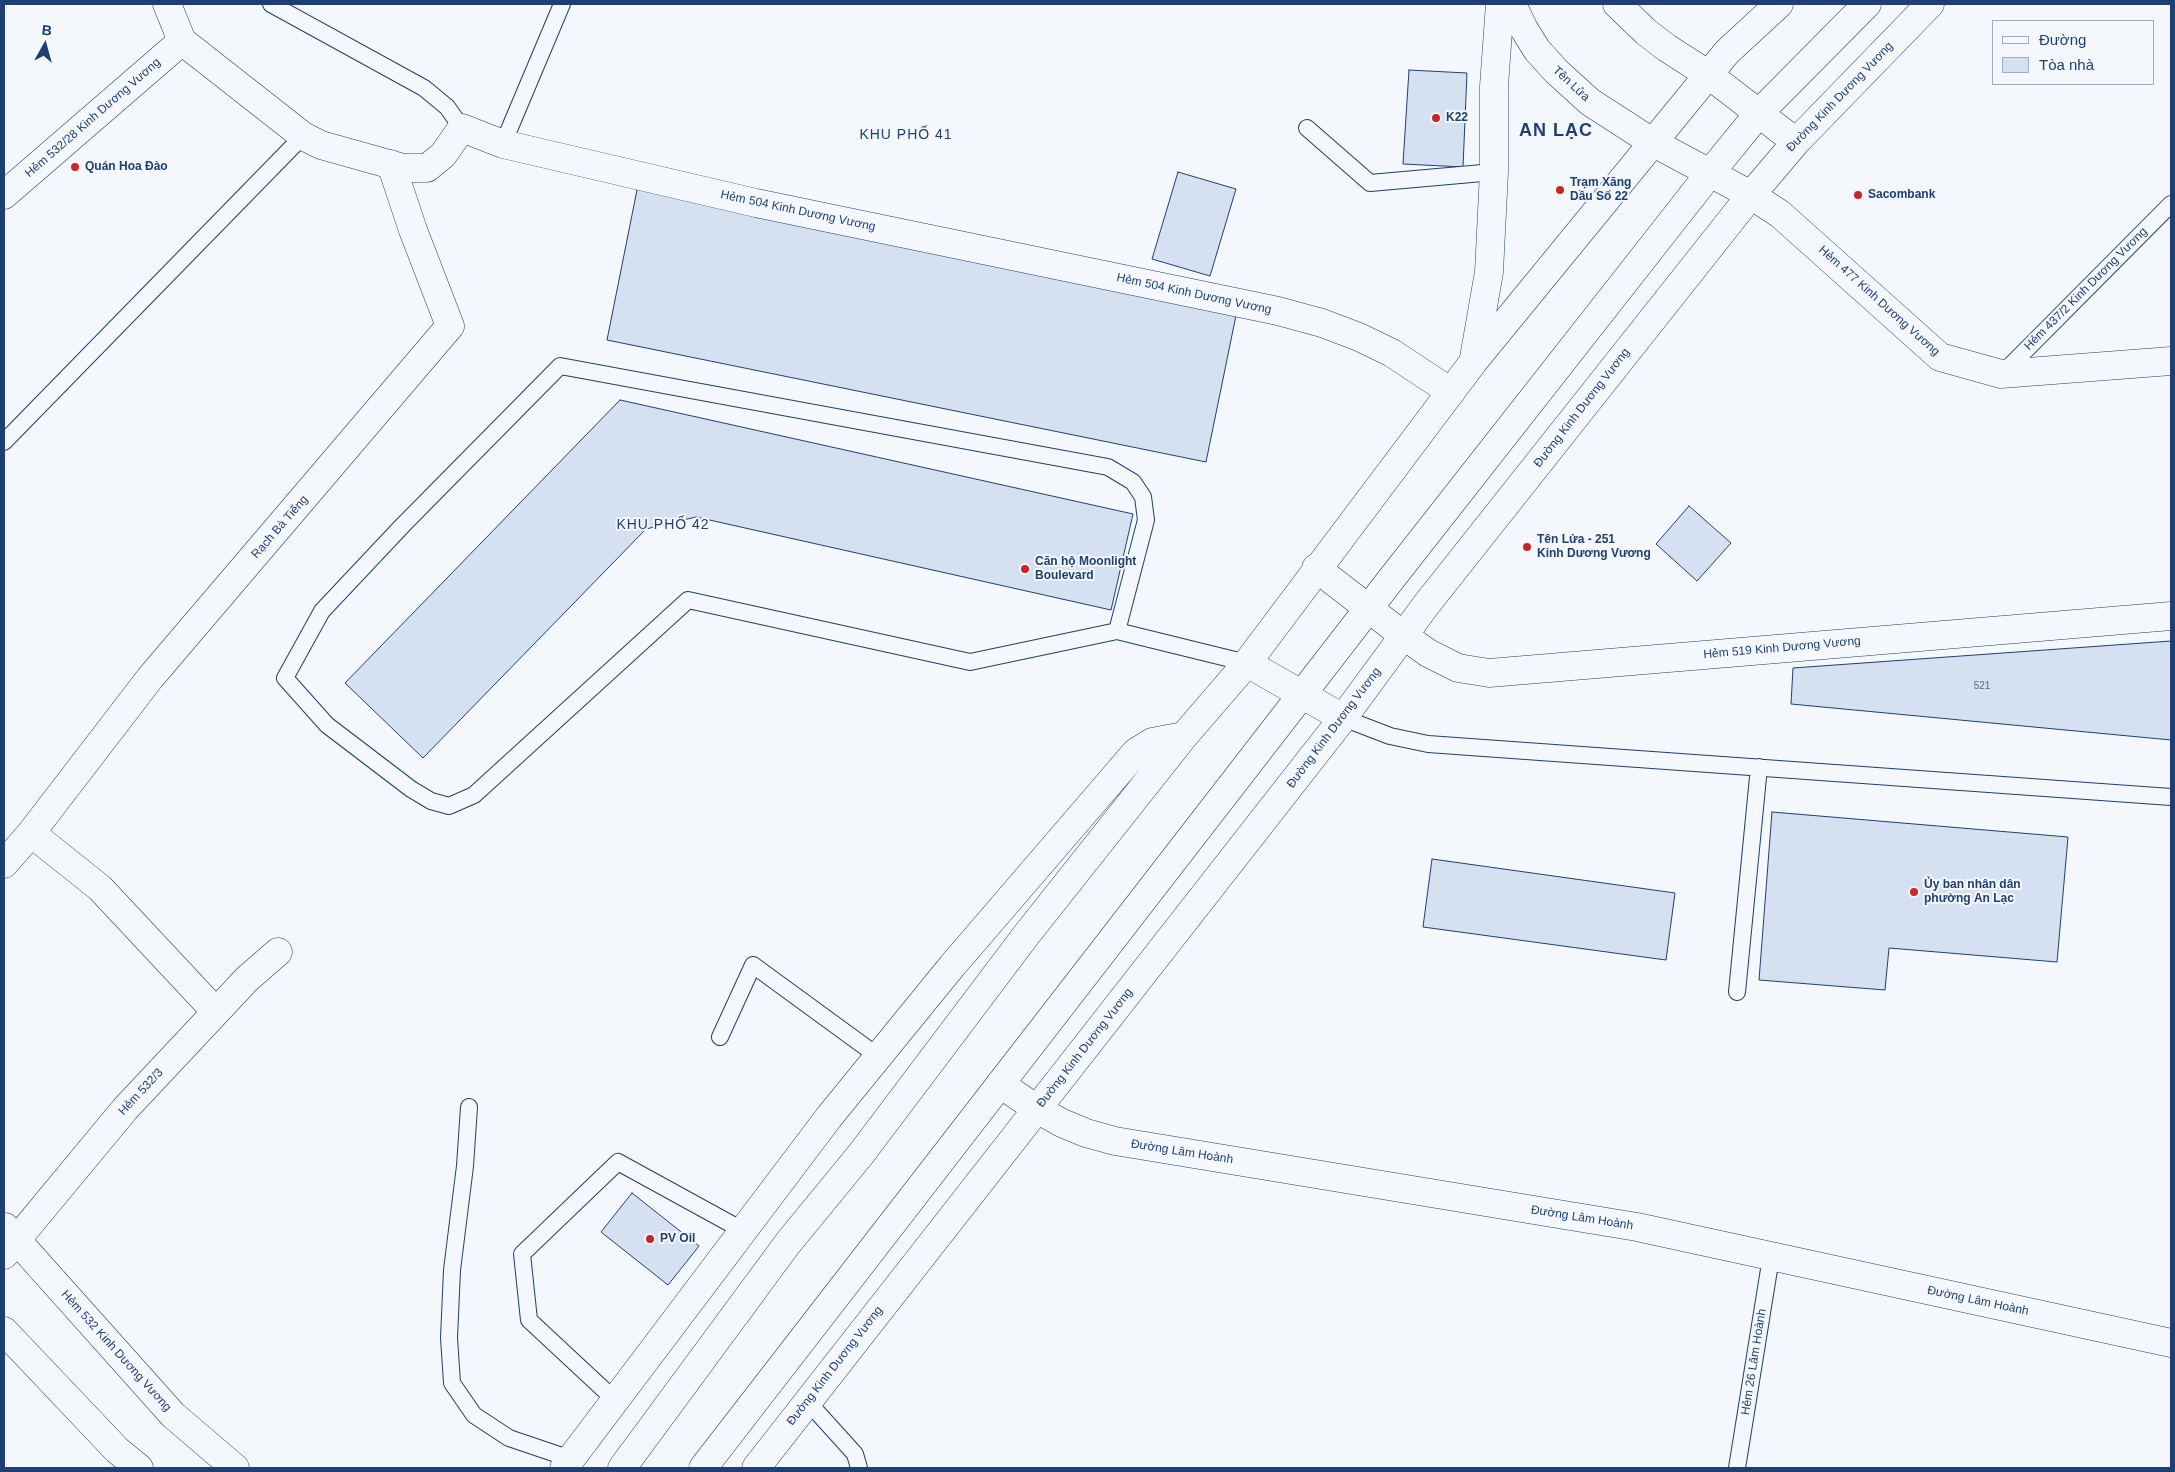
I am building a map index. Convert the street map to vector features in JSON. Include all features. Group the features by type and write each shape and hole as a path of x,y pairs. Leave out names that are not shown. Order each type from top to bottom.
{"main road":[{"path":"167,4 182,41 303,136 321,146 403,168 427,168 444,155 462,128"},
{"path":"1474,361 1489,272 1494,172 1494,86 1500,4"},
{"name":"Tên Lửa","path":"1512,4 1537,50 1556,71 1590,102 1652,142 1710,173"},
{"path":"1617,4 1660,43 1709,75 1796,142"},
{"path":"702,1468 1369,608 1710,173 1759,113 1868,4"},
{"name":"Đường Kinh Dương Vương","path":"756,1468 1343,718 1403,635 1751,194 1796,142 1930,4"},
{"path":"622,1468 788,1243 861,1154 1027,934 1184,736 1247,662 1316,568 1474,361 1727,52 1774,7"},
{"name":"Hẻm 532/28 Kinh Dương Vương","path":"4,195 182,41"},
{"name":"Hẻm 504 Kinh Dương Vương","path":"462,128 502,144 756,203 1278,311 1322,323 1359,337 1392,353 1451,392"},
{"name":"Rạch Bà Tiếng","path":"4,864 150,678 450,326 413,230 391,164"},
{"name":"Hẻm 477 Kinh Dương Vương","path":"1710,173 1751,194 1780,214 1940,357 2001,374 2171,361"},
{"name":"Hẻm 519 Kinh Dương Vương","path":"1316,568 1428,654 1458,668 1489,673 2171,616"},
{"path":"1247,662 1343,718"},
{"path":"568,1464 742,1230 829,1117 952,966 1132,756 1152,742 1184,736"},
{"path":"30,833 100,888 216,1012"},
{"name":"Hẻm 532/3","path":"8,1241 125,1109 247,979 278,952"},
{"name":"Đường Lâm Hoành","path":"1000,1084 1037,1110 1086,1133 1115,1141 1637,1227 2171,1343"},
{"name":"Hẻm 532 Kinh Dương Vương","path":"8,1241 173,1415 234,1468"},
{"path":"4,1331 118,1450 139,1468"}],"lane":[{"path":"271,4 424,88 447,107 462,128"},
{"path":"502,144 562,4"},
{"path":"1307,128 1370,183 1494,172"},
{"path":"4,442 303,136"},
{"name":"Hẻm 437/2 Kinh Dương Vương","path":"2001,374 2171,204"},
{"path":"1117,631 1146,520 1143,497 1133,482 1108,467 560,366 410,518 322,611 285,678 327,725 411,789 431,801 449,806 474,795 688,600 970,662 1117,631 1247,662"},
{"path":"1343,718 1390,736 1428,744 2171,797"},
{"path":"1737,992 1759,767"},
{"path":"720,1037 753,965 879,1057"},
{"path":"469,1107 465,1166 452,1270 449,1338 452,1383 474,1415 509,1438 568,1464"},
{"path":"616,1401 529,1320 522,1254 618,1162 742,1230"},
{"name":"Hẻm 26 Lâm Hoành","path":"1737,1468 1771,1257"},
{"path":"808,1402 855,1454 859,1468"}],"building":[{"name":"K22","path":"1409,70 1467,73 1463,167 1403,164"},
{"path":"1178,172 1236,189 1210,276 1152,259"},
{"path":"640,175 1240,296 1206,462 607,340"},
{"name":"Căn hộ Moonlight Boulevard","path":"620,400 1133,514 1111,610 696,517 646,529 423,758 345,683"},
{"path":"1689,506 1731,543 1697,581 1656,544"},
{"path":"2171,641 2171,740 1791,704 1793,668"},
{"name":"Ủy ban nhân dân phường An Lạc","path":"1772,812 2068,837 2057,962 1889,948 1885,990 1759,980"},
{"path":"1432,859 1675,893 1666,960 1423,927"},
{"name":"PV Oil","path":"632,1193 699,1246 668,1285 601,1232"}],"place":[{"name":"K22","path":"1436,118"},
{"name":"Quán Hoa Đào","path":"75,167"},
{"name":"Trạm Xăng Dầu Số 22","path":"1560,190"},
{"name":"Sacombank","path":"1858,195"},
{"name":"Tên Lửa - 251 Kinh Dương Vương","path":"1527,547"},
{"name":"Căn hộ Moonlight Boulevard","path":"1025,569"},
{"name":"Ủy ban nhân dân phường An Lạc","path":"1914,892"},
{"name":"PV Oil","path":"650,1239"}],"district":[{"name":"AN LẠC","path":"1556,131"},
{"name":"KHU PHỐ 41","path":"906,135"},
{"name":"KHU PHỐ 42","path":"663,525"}]}
